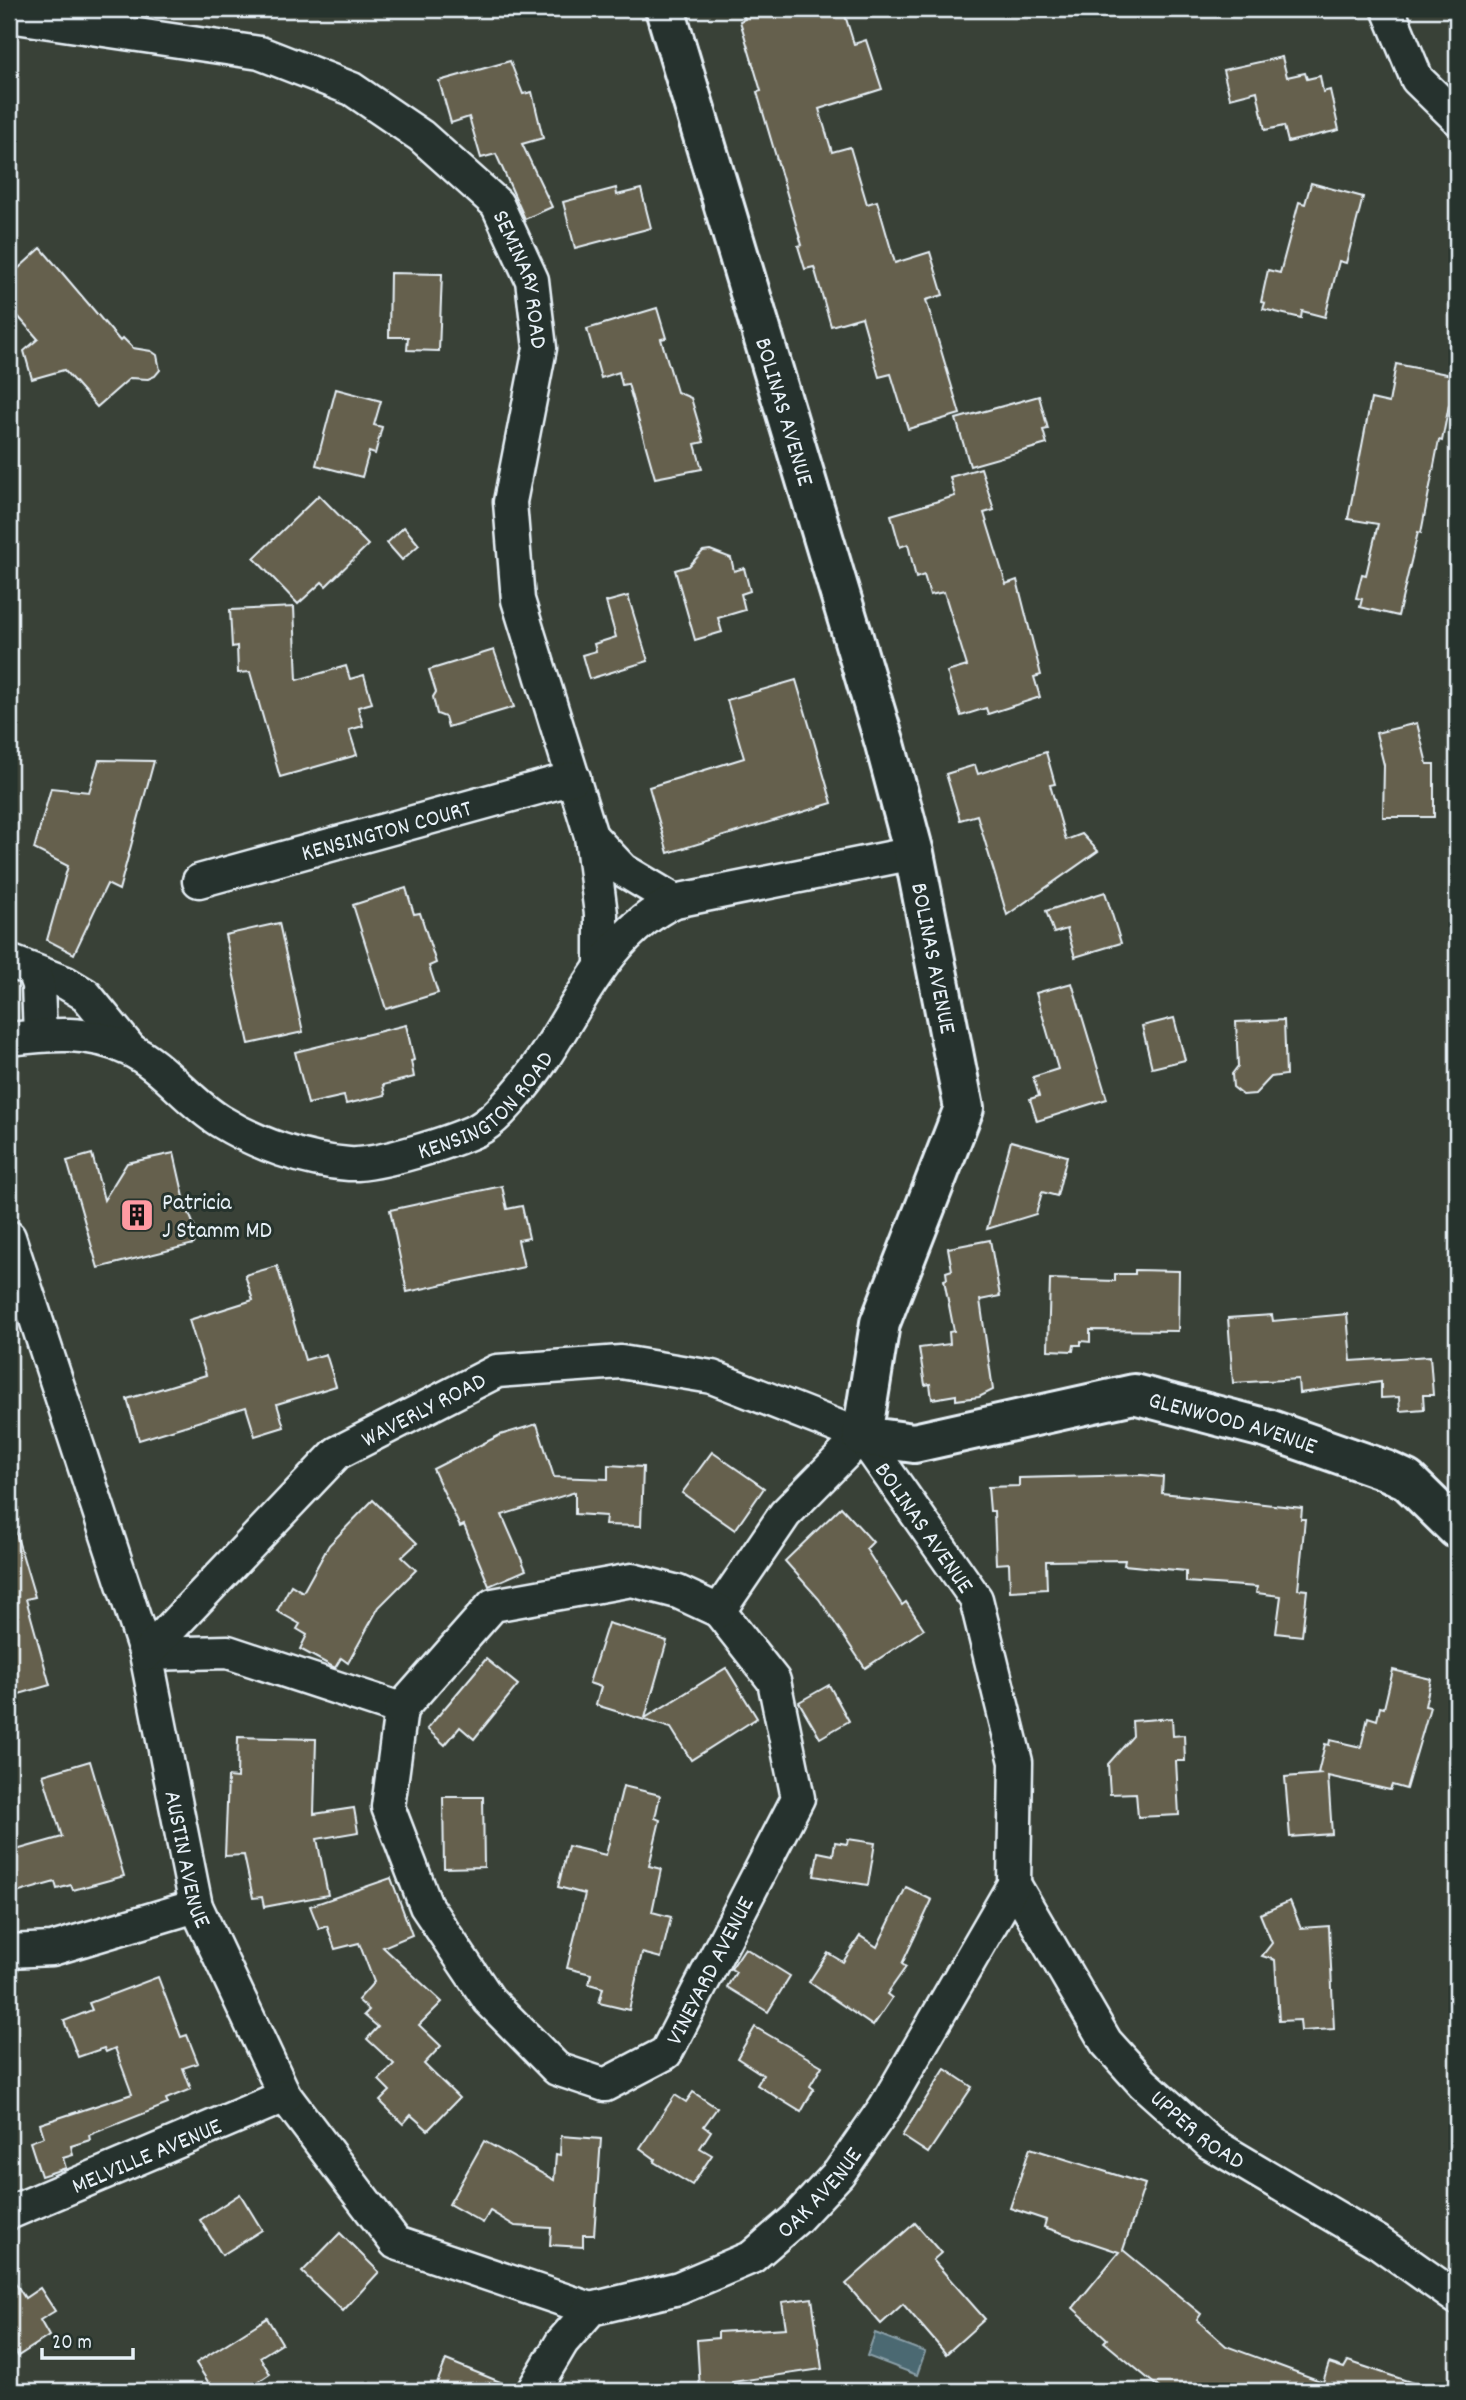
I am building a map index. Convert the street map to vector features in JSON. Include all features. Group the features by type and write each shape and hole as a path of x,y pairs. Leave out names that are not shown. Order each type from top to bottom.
{"street":[{"name":"BOLINAS AVENUE","path":"665,9 885,744 914,853 964,1108 880,1323 862,1436 976,1599 1016,1762 1014,1884"},
{"path":"1388,9 1417,79 1457,118"},
{"name":"SEMINARY ROAD","path":"9,16 260,53 352,89 421,136 497,204 533,280 540,348 510,502 518,600 591,836 601,914 601,965"},
{"name":"KENSINGTON COURT","path":"199,881 574,778"},
{"name":"SEMINARY ROAD","path":"591,836 623,870 675,901"},
{"name":"KENSINGTON ROAD","path":"9,1040 40,1035 85,1034 130,1049 219,1121 286,1152 351,1164 414,1152 479,1129 511,1101 535,1072 601,965 635,925 675,901 914,853"},
{"path":"21,966 66,983 86,995 130,1049"},
{"path":"21,966 38,985 40,1035"},
{"name":"AUSTIN AVENUE","path":"9,1237 146,1654 196,1906 285,2096 396,2243 591,2309"},
{"name":"WAVERLY ROAD","path":"146,1654 337,1453 497,1371 621,1362 712,1377 862,1436"},
{"name":"GLENWOOD AVENUE","path":"862,1436 914,1443 1134,1394 1268,1429 1385,1470 1407,1480 1457,1529"},
{"path":"146,1654 228,1653 401,1709 493,1605 632,1580 678,1592 719,1611 785,1514 862,1436"},
{"name":"VINEYARD AVENUE","path":"401,1709 388,1807 426,1906 488,2000 556,2070 604,2085 666,2053 798,1798 774,1681 719,1611"},
{"name":"UPPER ROAD","path":"1014,1884 1106,2042 1143,2083 1210,2143 1378,2242 1457,2298"},
{"name":"OAK AVENUE","path":"591,2309 679,2288 752,2257 796,2219 839,2173 885,2107 1014,1884"},
{"path":"9,1951 52,1949 196,1906"},
{"name":"MELVILLE AVENUE","path":"10,2208 285,2096"},
{"path":"533,2391 562,2342 591,2309"}],"water":[{"path":"875,2333 925,2352 917,2375 867,2356"}],"building":[{"path":"741,9 843,9 854,44 866,40 882,89 819,109 832,152 850,147 867,204 877,201 895,263 930,252 943,295 926,300 960,414 908,429 891,374 879,377 862,317 831,326 814,267 805,269 798,246 802,245 757,92 761,91 740,21 745,19"},
{"path":"1282,57 1287,77 1305,73 1307,79 1320,76 1323,92 1330,90 1339,130 1288,142 1284,126 1265,130 1257,91 1230,98 1223,70"},
{"path":"510,61 523,94 532,92 543,138 522,144 552,207 525,219 496,154 481,158 469,117 451,123 439,81"},
{"path":"1311,183 1363,197 1346,263 1339,261 1325,317 1302,311 1301,318 1263,309 1265,303 1261,302 1268,270 1280,273 1299,202 1305,204"},
{"path":"616,188 617,195 641,189 651,228 575,248 563,202"},
{"path":"41,248 120,341 123,338 133,348 151,351 157,355 160,370 155,376 148,379 130,378 97,407 64,370 32,379 24,351 38,339 9,306 9,277"},
{"path":"390,273 442,274 439,351 407,350 408,337 389,337"},
{"path":"657,308 666,338 661,339 677,392 691,398 704,442 695,444 702,469 655,478 628,384 622,385 619,372 601,378 587,329"},
{"path":"1396,364 1457,376 1457,407 1449,405 1442,441 1439,440 1421,533 1418,532 1398,616 1360,607 1362,599 1356,598 1362,574 1366,575 1378,524 1348,519 1371,399 1389,403"},
{"path":"336,389 381,401 374,425 382,427 375,454 369,452 362,477 316,465"},
{"path":"1039,396 1048,429 1043,430 1047,444 970,466 956,419"},
{"path":"981,468 994,510 984,513 1006,584 1017,580 1041,675 1034,677 1040,697 988,714 986,708 961,716 947,672 967,666 944,592 930,595 924,575 916,578 908,544 900,547 891,515 955,496 950,477"},
{"path":"319,495 368,545 326,586 322,582 298,604 254,558"},
{"path":"404,527 419,545 402,560 387,543"},
{"path":"710,550 731,558 734,571 744,568 750,591 741,594 745,610 718,618 722,632 695,640 675,570 689,566 703,551"},
{"path":"628,596 648,661 589,679 582,655 596,651 594,644 616,637 606,602"},
{"path":"294,607 297,680 346,666 350,679 364,675 372,703 358,707 363,726 349,730 357,755 280,777 250,672 238,673 237,646 232,647 230,610"},
{"path":"494,650 514,707 448,727 445,717 437,714 433,697 436,692 429,670"},
{"path":"796,680 832,803 668,853 649,787 744,758 727,700"},
{"path":"1417,723 1427,764 1434,764 1434,817 1383,817 1384,765 1376,733"},
{"path":"1046,752 1055,784 1050,785 1066,840 1082,834 1098,851 1007,915 977,815 960,820 946,774 975,765 978,774"},
{"path":"99,760 154,761 119,890 107,884 74,954 47,940 68,866 34,849 51,788 89,792"},
{"path":"406,888 414,914 420,913 436,963 429,966 438,993 386,1009 353,905"},
{"path":"1105,892 1121,943 1075,957 1067,929 1054,933 1046,911"},
{"path":"279,923 303,1032 249,1044 225,935"},
{"path":"1072,983 1107,1099 1037,1121 1030,1099 1039,1096 1033,1077 1058,1069 1036,993"},
{"path":"1174,1018 1185,1060 1152,1068 1142,1026"},
{"path":"1284,1020 1286,1075 1271,1077 1255,1094 1243,1095 1233,1087 1232,1074 1238,1066 1236,1022"},
{"path":"406,1025 414,1060 411,1061 414,1077 383,1085 385,1095 346,1104 344,1096 308,1104 295,1052"},
{"path":"1011,1141 1067,1156 1057,1196 1042,1192 1036,1214 987,1229"},
{"name":"Patricia J Stamm MD","path":"174,1153 186,1206 198,1235 194,1244 98,1268 67,1161 92,1154 104,1200 127,1163"},
{"path":"502,1186 507,1209 522,1206 529,1238 518,1240 524,1267 407,1292 390,1210"},
{"path":"990,1240 1000,1296 980,1300 993,1390 979,1397 956,1400 956,1395 932,1399 930,1384 925,1385 919,1348 950,1344 949,1332 954,1331 944,1280 947,1279 946,1272 952,1270 948,1248"},
{"path":"277,1266 305,1360 326,1354 336,1386 277,1404 284,1427 255,1436 246,1407 139,1440 127,1399 206,1375 189,1320 253,1300 245,1275"},
{"path":"1135,1270 1179,1271 1178,1331 1090,1330 1090,1342 1081,1341 1081,1345 1074,1345 1073,1351 1048,1350 1050,1279 1115,1281 1115,1274 1135,1274"},
{"path":"1347,1314 1351,1361 1430,1356 1433,1395 1423,1395 1424,1409 1400,1411 1399,1397 1381,1398 1381,1382 1299,1393 1298,1379 1233,1383 1228,1318 1272,1315 1273,1321"},
{"path":"537,1424 554,1477 608,1479 608,1465 643,1467 641,1526 605,1525 606,1516 575,1514 575,1492 502,1515 526,1570 489,1586 464,1525 460,1527 433,1469 500,1435"},
{"path":"712,1452 764,1488 735,1530 682,1493"},
{"path":"1141,1475 1163,1477 1162,1493 1302,1508 1301,1519 1305,1519 1298,1589 1307,1590 1302,1636 1276,1633 1281,1596 1256,1593 1257,1587 1186,1582 1186,1571 1124,1565 1125,1560 1046,1561 1047,1589 1010,1591 1009,1563 996,1564 994,1511 990,1511 988,1487 1019,1486 1019,1478"},
{"path":"373,1500 417,1543 402,1557 416,1570 379,1607 348,1663 341,1658 335,1668 300,1649 307,1635 297,1629 300,1624 277,1611 291,1585 303,1592 329,1545"},
{"path":"841,1507 873,1542 866,1549 902,1605 906,1602 924,1629 865,1668 819,1599 785,1561"},
{"path":"15,1530 35,1597 26,1599 50,1685 9,1697 9,1531"},
{"path":"608,1623 667,1641 645,1718 726,1668 757,1718 691,1760 671,1728 596,1705 601,1687 589,1683"},
{"path":"486,1659 518,1685 474,1739 460,1727 445,1745 427,1729"},
{"path":"1393,1670 1431,1679 1425,1706 1430,1707 1406,1789 1392,1785 1390,1790 1328,1776 1332,1834 1290,1837 1285,1777 1322,1774 1318,1773 1325,1744 1329,1745 1330,1740 1361,1747 1368,1717 1377,1720 1380,1707 1384,1708"},
{"path":"829,1685 849,1721 820,1738 799,1702"},
{"path":"1172,1718 1173,1736 1184,1735 1185,1761 1176,1761 1179,1815 1138,1817 1136,1793 1110,1794 1108,1764 1133,1736 1132,1721"},
{"path":"238,1737 316,1739 314,1814 354,1808 358,1832 317,1839 328,1895 264,1907 262,1897 253,1898 244,1855 225,1856 228,1777 237,1778"},
{"path":"90,1761 124,1876 73,1890 71,1885 57,1889 55,1882 9,1895 9,1852 62,1837 43,1775"},
{"path":"623,1786 660,1795 655,1818 660,1820 649,1866 661,1869 652,1912 671,1917 661,1958 642,1953 629,2010 599,2003 603,1988 589,1984 591,1974 567,1968 585,1894 558,1887 568,1846 606,1855"},
{"path":"443,1797 483,1797 484,1867 444,1868"},
{"path":"848,1839 875,1843 868,1885 814,1876 818,1852 833,1855 835,1842 847,1844"},
{"path":"391,1878 412,1935 383,1947 442,2002 419,2025 441,2046 424,2064 459,2098 428,2130 411,2115 403,2124 380,2101 390,2091 379,2080 394,2064 367,2039 378,2027 364,2015 369,2010 358,2000 374,1982 359,1943 335,1949 327,1926 319,1929 310,1906"},
{"path":"906,1887 932,1900 902,1964 906,1967 887,1994 892,1998 873,2026 809,1982 828,1953 843,1962 860,1936 877,1947"},
{"path":"1290,1901 1301,1928 1329,1926 1334,2029 1301,2031 1300,2020 1279,2021 1275,1960 1262,1956 1272,1943 1260,1914"},
{"path":"745,1948 790,1976 768,2012 727,1987 736,1972 731,1969"},
{"path":"158,1977 181,2037 187,2035 198,2063 183,2068 191,2089 166,2099 168,2104 89,2135 90,2140 71,2146 73,2155 63,2158 66,2168 41,2176 30,2142 44,2137 40,2124 132,2094 115,2048 106,2052 104,2048 78,2057 64,2021 92,2010 89,2003"},
{"path":"755,2027 822,2066 810,2086 814,2089 801,2112 757,2085 763,2075 737,2058"},
{"path":"945,2069 972,2087 928,2153 902,2136"},
{"path":"693,2092 717,2108 704,2126 711,2131 700,2148 712,2155 692,2185 654,2162 655,2159 640,2148 675,2095 686,2102"},
{"path":"561,2136 601,2139 594,2235 583,2235 583,2247 550,2245 551,2228 515,2226 490,2211 483,2223 449,2204 484,2141 554,2180 556,2154 560,2155"},
{"path":"1030,2148 1145,2184 1123,2250 1201,2314 1197,2320 1226,2346 1323,2382 1329,2363 1344,2368 1348,2361 1425,2387 1424,2391 1163,2391 1104,2342 1107,2339 1073,2308 1119,2252 1044,2227 1046,2220 1010,2208"},
{"path":"240,2194 262,2230 222,2255 200,2220"},
{"path":"915,2223 941,2253 933,2260 985,2319 946,2354 903,2304 881,2324 846,2284"},
{"path":"340,2233 379,2272 343,2311 302,2272"},
{"path":"9,2273 25,2298 40,2288 55,2311 40,2320 49,2336 18,2356 9,2340"},
{"path":"812,2298 822,2369 732,2382 732,2388 700,2390 697,2340 718,2338 718,2332 786,2328 782,2302"},
{"path":"267,2318 282,2343 260,2357 270,2374 244,2391 214,2391 196,2363"},
{"path":"446,2360 515,2388 515,2391 434,2391"}],"place":[{"name":"Patricia J Stamm MD","path":"137,1215"}]}
